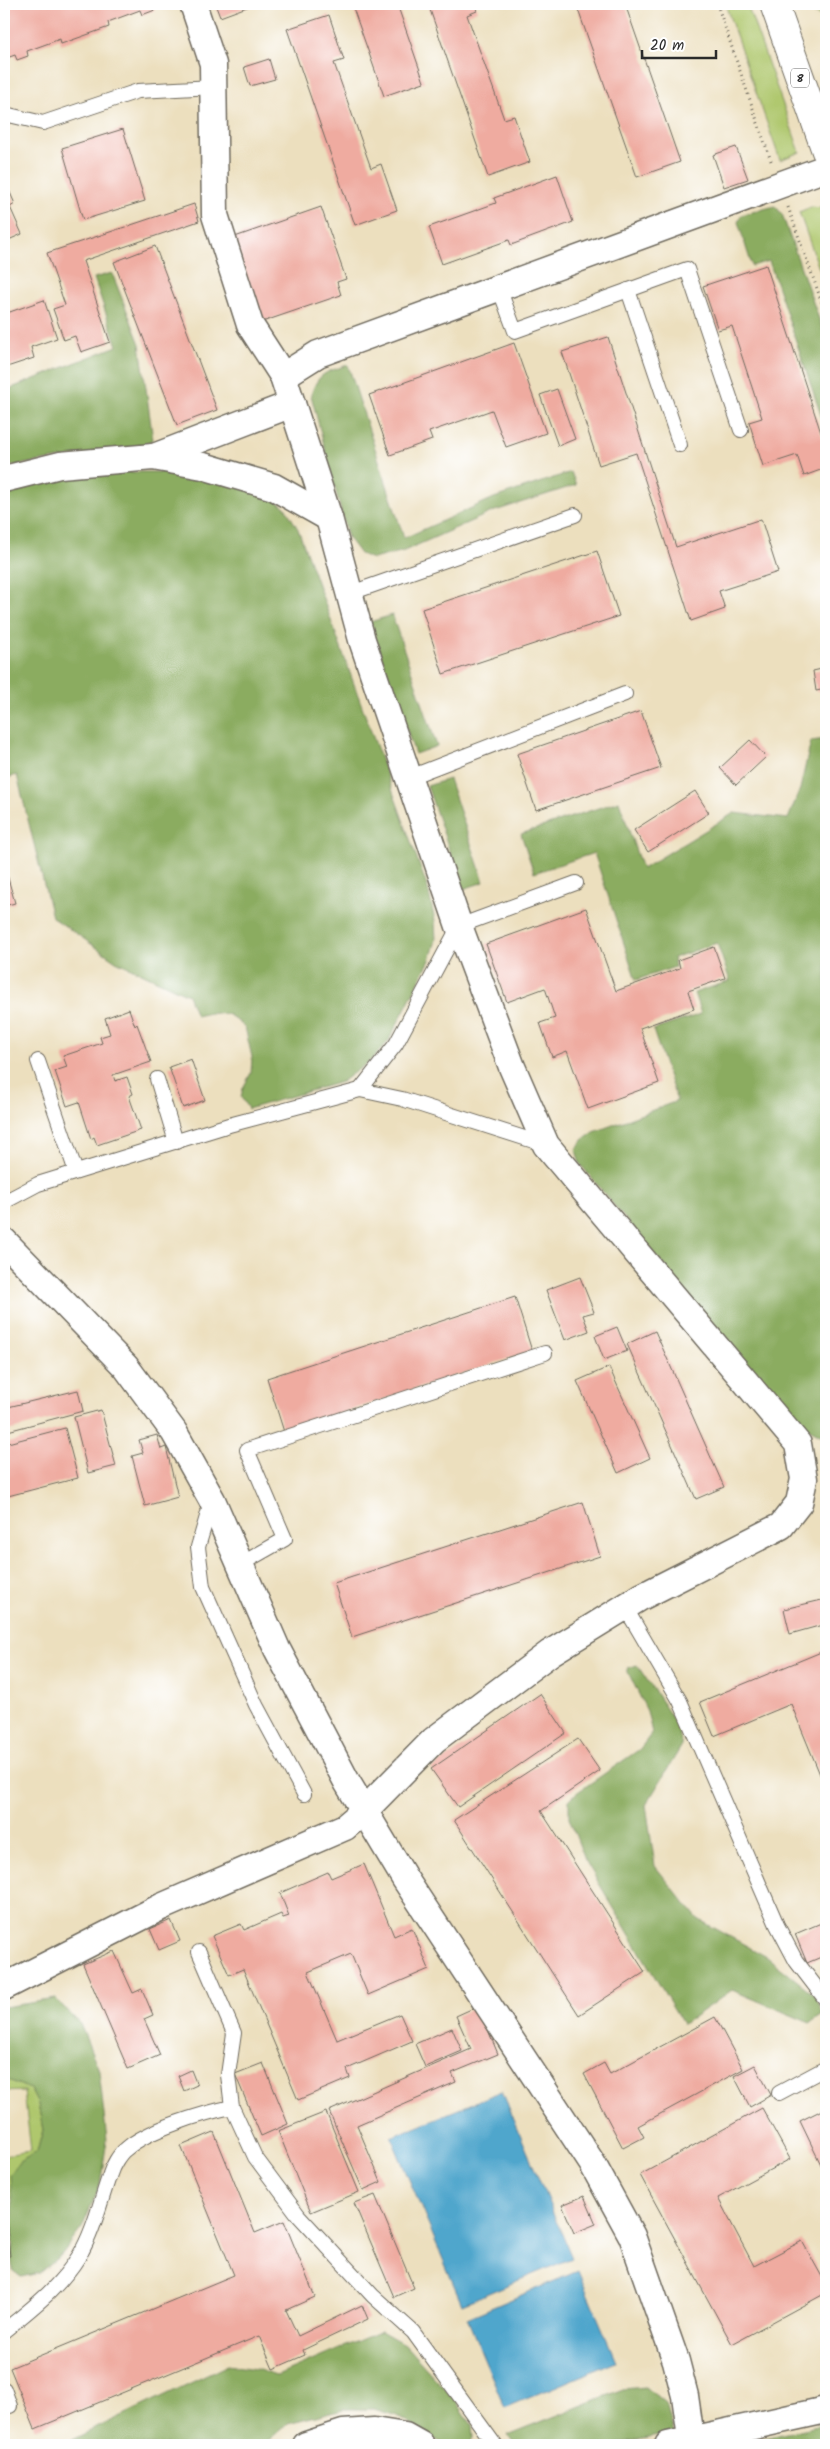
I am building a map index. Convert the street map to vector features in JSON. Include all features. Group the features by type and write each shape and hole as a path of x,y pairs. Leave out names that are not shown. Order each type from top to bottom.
{"highway":[{"name":"8","path":"774,4 826,151"}],"street":[{"path":"4,1987 161,1907 345,1827 365,1810 434,1740 550,1653 625,1607 781,1526 799,1503 804,1479 798,1444 546,1145 512,1068 459,926 348,594 329,518 283,376 250,325 215,215 213,64 193,4"},
{"path":"283,376 318,354 826,168"},
{"path":"153,457 292,404"},
{"path":"4,479 60,465 153,457 202,466 274,487 329,518"},
{"path":"4,1241 126,1367 174,1432 212,1500 278,1649 348,1782 405,1879 592,2163 632,2236 676,2361 685,2396 684,2444 826,2410"},
{"path":"306,2445 342,2433 374,2432 405,2436 421,2445"}],"lane":[{"path":"9,115 43,123 138,91 214,88"},
{"path":"499,288 515,331 686,269 741,430"},
{"path":"628,290 680,445"},
{"path":"348,594 575,515"},
{"path":"410,777 625,694"},
{"path":"360,1090 396,1044 459,926 576,883"},
{"path":"38,1061 76,1172"},
{"path":"157,1079 176,1142"},
{"path":"4,1202 30,1187 76,1172 360,1090 402,1099 546,1145"},
{"path":"241,1564 285,1539 247,1450 545,1354"},
{"path":"212,1500 198,1547 203,1587 256,1705 304,1794"},
{"path":"625,1607 680,1701 777,1925 796,1961 826,2000"},
{"path":"199,1952 234,2033 228,2075 232,2107 255,2157 299,2216 373,2296 413,2332 495,2445"},
{"path":"779,2093 826,2068"},
{"path":"4,2331 53,2292 79,2256 93,2227 110,2172 124,2150 137,2140 207,2112 232,2107"},
{"path":"4,2389 10,2406"}],"green space":[{"path":"725,4 747,4 800,152 780,160"},
{"path":"809,4 826,4 826,15 815,14"},
{"path":"775,206 782,214 826,339 826,430 769,261 752,266 738,222 741,215"},
{"path":"811,207 823,208 826,218 826,288 799,212"},
{"path":"112,273 140,344 153,440 139,446 4,467 4,391 117,346 94,278"},
{"path":"348,365 404,538 494,498 571,472 576,485 492,512 404,551 373,559 360,554 348,538 311,395 320,377"},
{"path":"105,472 160,472 203,478 271,497 285,507 298,529 428,889 435,921 436,940 430,960 388,1042 370,1061 341,1082 248,1109 241,1097 243,1088 251,1073 252,1057 245,1027 228,1014 210,1013 196,1016 188,995 116,961 52,917 17,775 4,779 4,490 62,475"},
{"path":"392,615 437,746 415,754 370,622"},
{"path":"826,739 826,1438 789,1418 580,1164 576,1150 583,1140 594,1132 677,1101 653,1030 701,1014 694,993 730,981 717,943 673,958 675,967 636,980 594,853 534,873 521,834 619,801 642,869 734,813 788,819 800,789 811,741"},
{"path":"449,779 484,882 463,889 427,786"},
{"path":"826,1489 826,1526 819,1512 818,1499"},
{"path":"637,1665 677,1725 682,1745 646,1805 655,1866 698,1919 767,1957 815,1995 823,2014 810,2023 732,1990 683,2024 585,1860 569,1818 569,1800 640,1749 652,1733 647,1711 628,1672 628,1668"},
{"path":"56,1999 80,2024 99,2070 107,2140 100,2185 82,2228 62,2254 39,2273 21,2277 12,2270 13,2212 10,2175 19,2162 37,2152 43,2130 38,2104 30,2089 4,2078 4,2007"},
{"path":"4,2078 30,2089 38,2104 43,2130 37,2152 22,2161 15,2170 12,2181 13,2198 4,2196 5,2155 31,2151 24,2091 4,2092"},
{"path":"381,2331 404,2344 456,2401 472,2425 473,2438 468,2445 445,2445 397,2416 374,2409 343,2409 288,2423 263,2445 61,2445 228,2365 256,2369 277,2376"},
{"path":"646,2387 666,2404 674,2433 611,2445 516,2445 508,2435 623,2389"},
{"path":"826,2424 826,2445 734,2445"}],"water":[{"path":"502,2091 572,2258 462,2304 391,2137"},
{"path":"578,2271 616,2361 505,2408 467,2318"}],"building":[{"path":"4,4 153,4 155,10 142,15 140,10 108,22 109,27 61,44 60,39 27,51 28,56 17,60 15,55 4,59"},
{"path":"215,4 255,4 220,17"},
{"path":"397,4 424,82 384,96 352,5"},
{"path":"428,4 475,4 477,11 467,15 504,119 514,116 530,162 488,177"},
{"path":"576,4 625,4 680,162 637,177"},
{"path":"329,15 344,60 334,63 371,168 381,164 397,210 355,225 287,29"},
{"path":"269,59 275,79 250,86 244,67"},
{"path":"123,129 145,201 83,220 62,148"},
{"path":"736,147 748,179 724,187 713,155"},
{"path":"557,175 573,222 511,245 509,240 442,264 429,227 496,203 494,198"},
{"path":"8,188 15,204 10,207 22,234 4,242 4,190"},
{"path":"194,204 199,221 83,261 110,342 81,352 75,336 64,340 53,309 65,305 47,253"},
{"path":"321,207 346,279 337,282 341,295 262,322 232,238"},
{"path":"155,246 217,410 177,425 114,262"},
{"path":"766,265 826,448 826,468 804,476 797,455 763,466 749,422 762,418 732,326 718,330 703,286"},
{"path":"44,300 57,338 31,347 34,358 4,368 4,314"},
{"path":"608,337 676,547 761,519 778,572 719,591 725,609 691,621 636,453 599,465 562,352"},
{"path":"514,343 546,433 506,447 492,410 429,432 432,440 390,455 369,395"},
{"path":"557,389 575,439 558,446 540,395"},
{"path":"597,551 619,616 443,674 422,609"},
{"path":"826,668 826,689 816,691 813,671"},
{"path":"641,711 661,768 536,810 517,754"},
{"path":"750,740 766,757 736,785 720,768"},
{"path":"695,791 709,813 648,852 634,830"},
{"path":"4,864 15,903 4,906"},
{"path":"586,908 616,991 680,968 678,960 714,947 725,978 688,991 694,1009 640,1028 659,1083 588,1109 567,1051 552,1057 540,1023 555,1018 545,988 507,1002 486,944"},
{"path":"129,1009 135,1026 137,1024 151,1062 113,1075 115,1081 127,1077 133,1094 129,1096 141,1130 97,1145 94,1137 91,1139 79,1102 67,1106 55,1071 67,1067 63,1056 102,1043 100,1037 110,1034 105,1018"},
{"path":"191,1059 205,1100 183,1108 169,1067"},
{"path":"580,1277 594,1312 583,1315 589,1331 565,1340 546,1290"},
{"path":"515,1297 532,1351 284,1432 267,1378"},
{"path":"617,1327 627,1351 604,1360 595,1336"},
{"path":"655,1331 724,1487 696,1499 627,1344"},
{"path":"609,1367 650,1458 618,1473 577,1381"},
{"path":"78,1390 83,1411 4,1432 4,1408"},
{"path":"101,1410 116,1466 88,1473 74,1417"},
{"path":"65,1428 78,1478 4,1497 4,1444"},
{"path":"157,1435 161,1449 166,1447 178,1497 145,1506 132,1456 143,1453 139,1440"},
{"path":"583,1502 600,1556 352,1637 334,1583"},
{"path":"826,1599 826,1624 790,1634 784,1609"},
{"path":"826,1650 826,1789 791,1704 714,1736 700,1702"},
{"path":"540,1694 566,1733 458,1807 431,1769"},
{"path":"578,1739 600,1771 541,1811 645,1972 579,2015 454,1820"},
{"path":"364,1864 394,1936 412,1928 429,1969 368,1995 351,1954 308,1972 337,2040 400,2014 412,2041 347,2069 350,2078 298,2100 243,1969 229,1975 212,1936 241,1924 244,1930 281,1914 283,1918 289,1916 280,1893 328,1872 331,1878"},
{"path":"171,1920 180,1941 159,1950 150,1929"},
{"path":"826,1921 826,1955 807,1963 795,1934"},
{"path":"114,1951 133,1993 142,1989 153,2015 144,2019 160,2055 128,2069 83,1964"},
{"path":"478,2006 498,2054 452,2073 456,2082 357,2125 381,2182 363,2190 329,2111 471,2049 456,2016"},
{"path":"715,2017 743,2069 638,2126 644,2137 623,2148 584,2074 604,2063 610,2074"},
{"path":"452,2028 462,2051 425,2067 415,2044"},
{"path":"263,2063 288,2124 261,2136 235,2074"},
{"path":"755,2065 771,2095 750,2107 734,2076"},
{"path":"191,2070 197,2085 184,2091 178,2076"},
{"path":"762,2108 790,2159 718,2198 754,2266 802,2241 826,2284 826,2293 732,2344 640,2175"},
{"path":"826,2108 826,2175 800,2121"},
{"path":"326,2112 359,2192 311,2212 278,2131"},
{"path":"214,2132 255,2233 284,2221 315,2297 286,2310 298,2336 362,2305 368,2319 303,2350 305,2355 273,2369 259,2336 35,2429 10,2368 234,2275 181,2146"},
{"path":"375,2195 414,2288 394,2297 354,2203"},
{"path":"584,2196 596,2224 574,2233 562,2205"},
{"path":"4,2202 10,2256 4,2257"}]}
